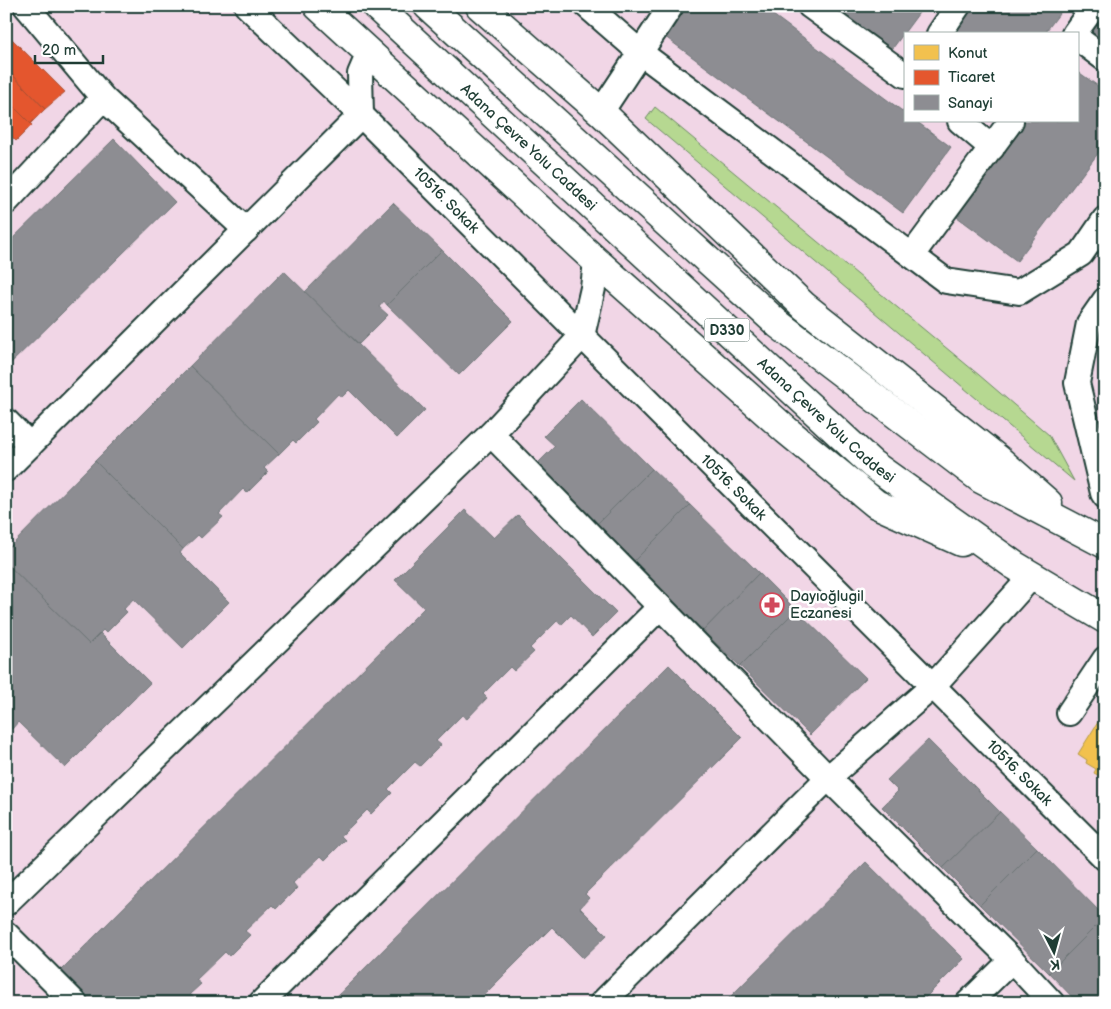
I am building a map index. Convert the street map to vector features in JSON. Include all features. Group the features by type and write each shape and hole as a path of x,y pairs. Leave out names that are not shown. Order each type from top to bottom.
{"highway":[{"path":"318,6 596,261 786,430 876,504 1024,570"},
{"name":"Adana Çevre Yolu Caddesi","path":"376,6 872,464 1024,570 1105,619"},
{"name":"D330","path":"428,6 778,324 981,479 1105,544"},
{"path":"480,6 601,112 804,306 999,460 1081,532"}],"street":[{"path":"26,6 103,98 246,230"},
{"name":"10516. Sokak","path":"247,6 361,115 1105,858"},
{"path":"586,6 641,53 946,280 1019,292 1081,254 1105,219"},
{"path":"601,112 671,6"},
{"path":"941,32 958,6"},
{"path":"1075,32 1094,6"},
{"path":"811,7 904,74"},
{"path":"1078,39 1105,59"},
{"path":"6,469 361,115 360,74 369,53"},
{"path":"6,202 103,98"},
{"path":"961,122 992,148"},
{"path":"912,255 1010,122"},
{"path":"6,903 491,434 582,336 593,288 596,261"},
{"path":"1105,300 1089,323 1077,383 1102,493 1105,496"},
{"path":"6,421 30,445"},
{"path":"491,434 828,778 1012,960 1052,1003"},
{"path":"602,1003 828,778 933,686 1024,570"},
{"path":"261,1003 660,607"},
{"path":"1069,713 1105,659"},
{"path":"6,934 75,1003"},
{"path":"968,1003 1012,960"}],"shaded area":[{"path":"6,6 1105,6 1105,1003 6,1003"}],"green space":[{"path":"655,107 1049,435 1074,481 646,119"}],"building: Konut":[{"path":"1100,719 1105,722 1105,779 1094,773 1096,769 1086,763 1087,760 1078,754"}],"building: Ticaret":[{"path":"6,33 65,92 45,109 6,68"},
{"path":"6,68 45,109 30,124 6,99"},
{"path":"6,99 32,125 16,141 6,131"}],"building: Sanayi":[{"path":"686,6 761,6 904,112 904,122 917,122 951,147 903,213 664,36"},
{"path":"824,6 924,6 887,56"},
{"path":"966,6 1065,6 1046,32 947,32"},
{"path":"1105,11 1105,48 1087,35"},
{"path":"1078,72 1105,91 1105,144 1017,261 953,214 1021,122 1078,122"},
{"path":"114,139 175,202 6,368 6,245"},
{"path":"393,203 442,250 387,305 384,301 379,307 388,315 359,344 305,292"},
{"path":"442,250 513,321 459,375 387,305"},
{"path":"284,271 425,410 397,438 349,390 342,397 338,394 314,419 317,422 296,443 293,440 279,454 190,366"},
{"path":"190,366 279,454 264,468 268,472 247,493 243,489 219,514 223,517 201,538 198,535 183,549 95,461"},
{"path":"581,399 652,469 596,525 535,466 555,446 544,436"},
{"path":"95,461 183,549 180,553 229,602 183,648 133,599 124,609 127,612 106,633 103,630 89,644 6,563 6,551"},
{"path":"652,469 690,505 633,562 596,525"},
{"path":"690,505 759,573 703,631 633,562"},
{"path":"465,510 494,538 518,515 616,613 592,637 571,615 561,625 557,621 530,648 534,652 514,671 510,667 483,694 487,698 467,719 462,715 436,741 441,745 420,766 415,762 388,789 392,793 371,814 367,810 341,836 345,840 325,860 321,856 293,883 297,888 276,909 272,905 245,931 250,935 229,956 225,952 196,980 201,984 190,994 200,1003 88,1003 58,973 424,608 395,580"},
{"path":"6,563 89,644 100,633 150,683 65,768 18,722 12,729 8,725 6,727"},
{"path":"759,573 796,610 740,666 703,631"},
{"path":"796,610 866,678 810,735 740,666"},
{"path":"669,665 742,738 585,894 589,898 580,908 607,935 583,958 552,927 476,1003 330,1003"},
{"path":"928,740 1000,812 943,868 882,807 898,791 887,780"},
{"path":"1000,812 1037,848 980,905 943,868"},
{"path":"1037,848 1105,917 1049,973 980,905"},
{"path":"866,862 964,959 920,1003 724,1003"},
{"path":"1105,917 1105,990 1092,1003 1078,1003 1049,973"},
{"path":"989,989 1003,1003 975,1003"},
{"path":"1105,990 1105,1003 1092,1003"}],"place":[{"name":"Dayıoğlugil Eczanesi","path":"772,605"}]}
